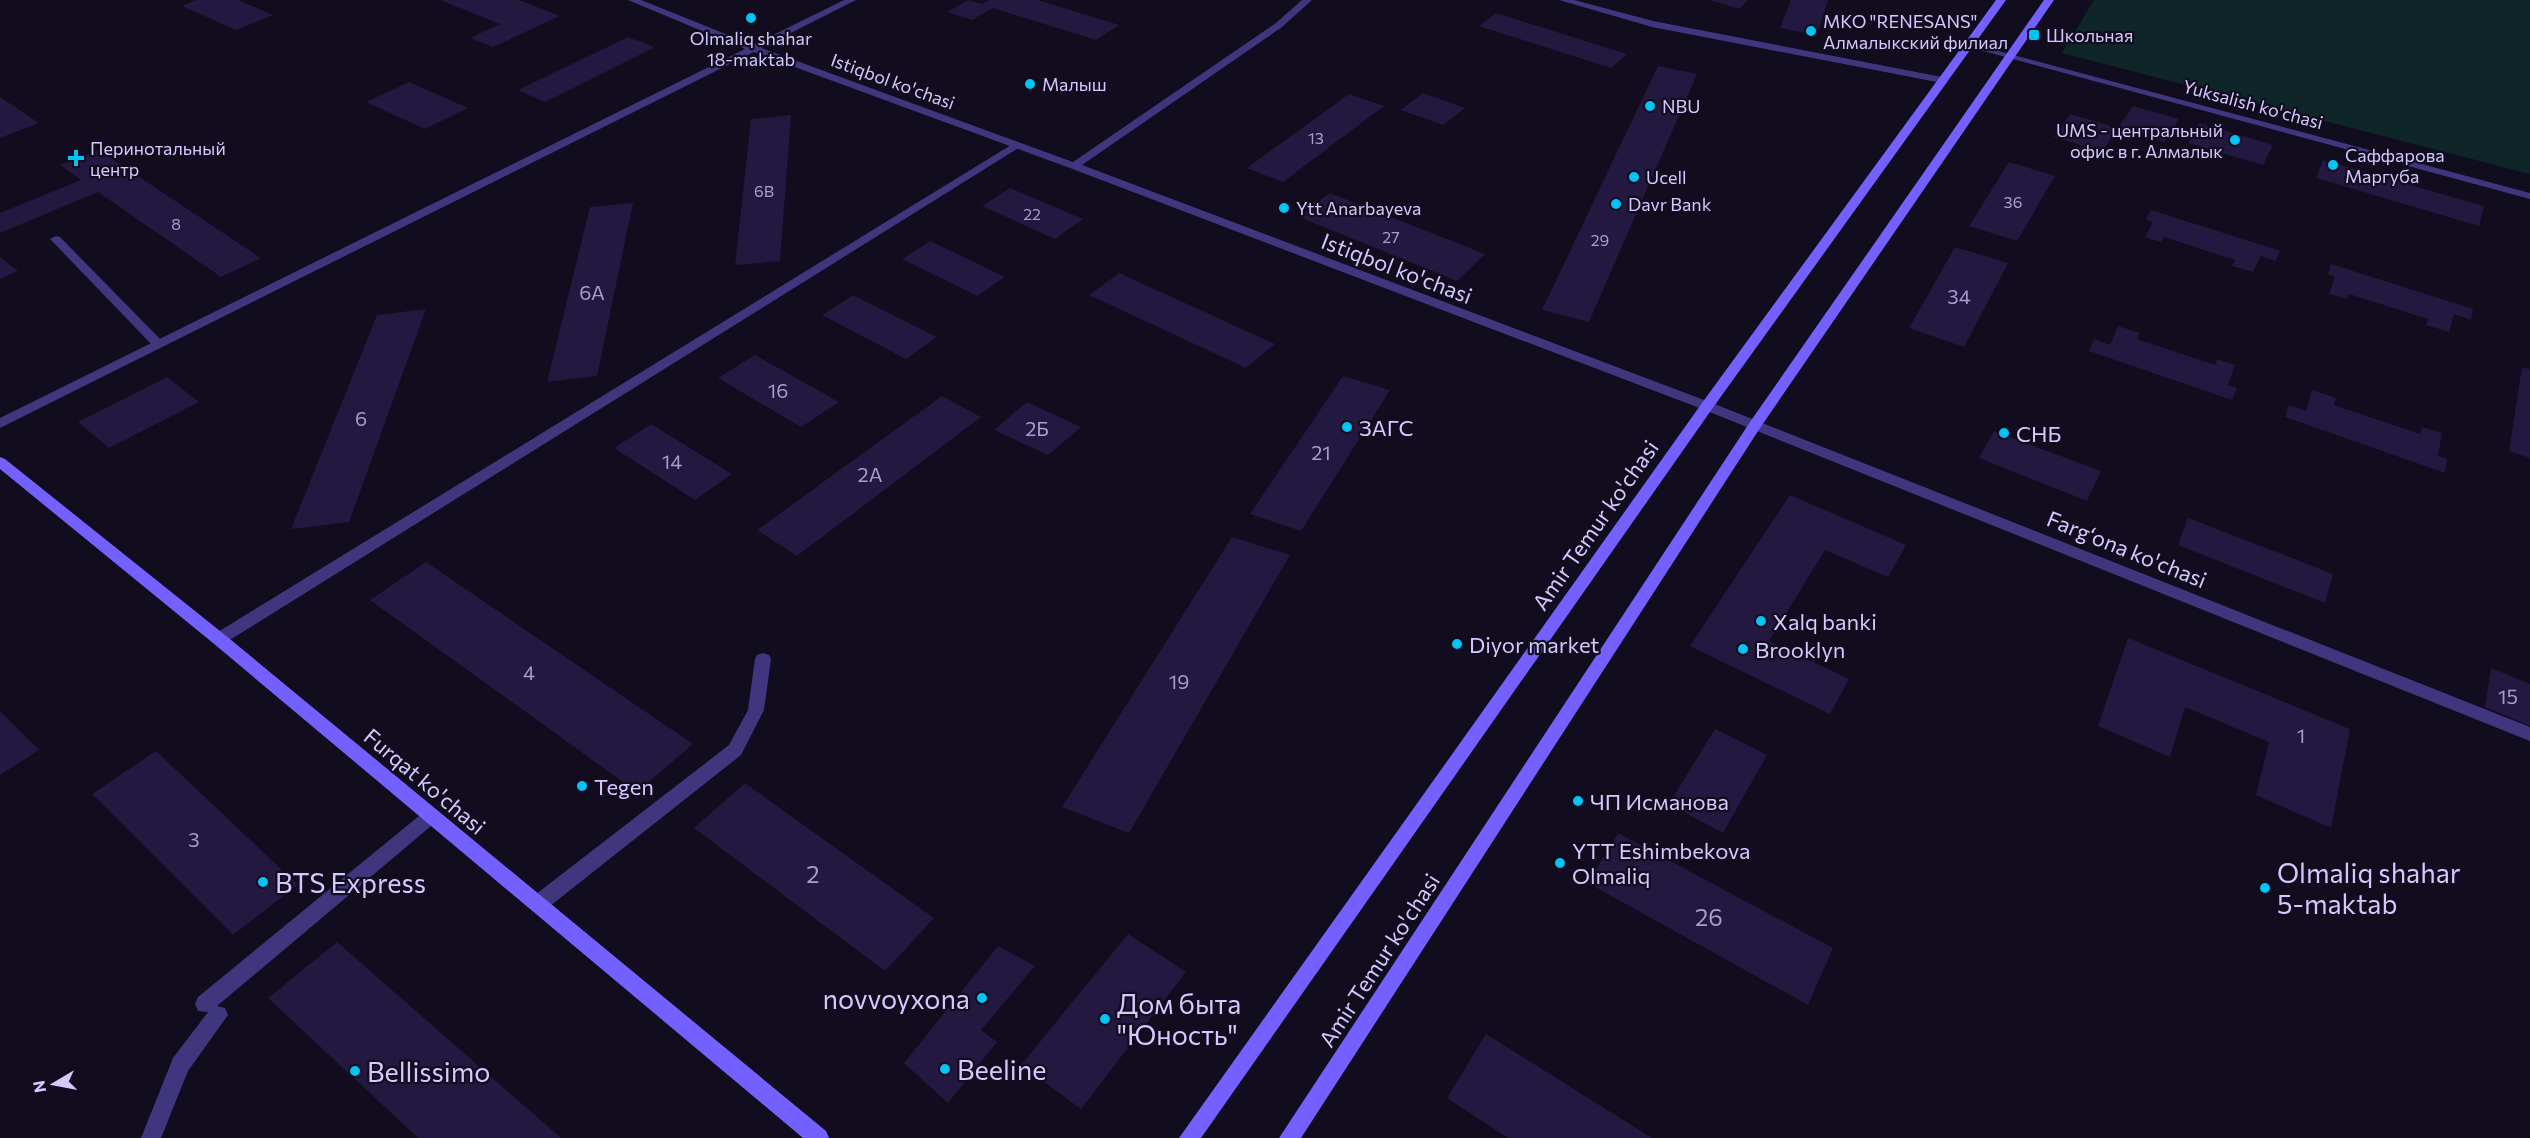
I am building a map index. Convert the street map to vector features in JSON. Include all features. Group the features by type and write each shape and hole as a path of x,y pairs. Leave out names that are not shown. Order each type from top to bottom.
{"main road":[{"name":"Amir Temur ko'chasi","path":"1189,1138 1707,406 2001,0"},
{"name":"Amir Temur ko'chasi","path":"1289,1138 1755,425 2013,56 2049,0"},
{"name":"Furqat ko'chasi","path":"0,462 219,639 819,1138"}],"street":[{"name":"Istiqbol ko'chasi","path":"633,0 754,49 1074,166 1707,406"},
{"path":"0,424 851,0"},
{"path":"1074,166 1280,25 1307,0"},
{"path":"1564,0 1652,24 1942,80"},
{"name":"Yuksalish ko'chasi","path":"1968,44 2530,196"},
{"path":"219,639 1016,145"},
{"path":"56,239 158,344"},
{"name":"Farg‘ona ko'chasi","path":"1707,406 2530,734"},
{"path":"538,904 735,750 756,710 763,659"},
{"path":"151,1138 180,1065 212,1010 432,816"}],"green space":[{"path":"2094,0 2530,0 2530,174 2062,53"}],"building":[{"path":"196,0 238,0 273,15 236,30 182,6"},
{"path":"440,0 519,0 560,16 493,47 470,38 500,24"},
{"path":"968,0 982,4 989,0 1038,0 1119,25 1096,40 993,8 972,20 947,12"},
{"path":"1710,0 1748,0 1739,9"},
{"path":"1791,0 1828,0 1817,35 1780,28"},
{"path":"1496,13 1627,54 1611,68 1479,26"},
{"path":"628,37 655,47 545,102 518,90"},
{"path":"1658,66 1697,74 1589,322 1542,310"},
{"path":"409,82 468,108 425,129 366,102"},
{"path":"1423,93 1465,108 1443,125 1401,110"},
{"path":"1349,94 1384,106 1283,182 1247,168"},
{"path":"0,97 39,123 0,138"},
{"path":"2133,106 2179,119 2165,142 2118,128"},
{"path":"2070,114 2118,128 2102,152 2054,137"},
{"path":"791,115 780,261 735,265 751,119"},
{"path":"2199,123 2273,145 2263,165 2188,143"},
{"path":"99,150 261,258 221,277 98,192 0,233 0,213 81,180 60,165"},
{"path":"2323,160 2484,206 2479,226 2316,178"},
{"path":"2009,162 2055,176 2017,241 1969,226"},
{"path":"1010,188 1083,219 1055,239 982,206"},
{"path":"1330,193 1485,254 1457,281 1299,217"},
{"path":"633,203 597,376 547,382 590,207"},
{"path":"2151,210 2280,251 2275,261 2261,256 2253,272 2232,266 2235,260 2164,237 2161,242 2145,237 2153,222 2146,219"},
{"path":"930,241 1005,277 977,296 902,259"},
{"path":"1955,247 2008,263 1964,347 1909,328"},
{"path":"0,257 18,271 0,279"},
{"path":"2331,264 2473,309 2471,320 2454,314 2449,332 2426,325 2428,319 2349,294 2347,299 2329,294 2335,277 2328,274"},
{"path":"1119,273 1275,344 1246,368 1089,295"},
{"path":"853,295 937,337 906,359 822,315"},
{"path":"426,309 349,522 291,529 377,315"},
{"path":"2118,326 2140,333 2137,339 2215,365 2217,359 2235,365 2228,385 2237,388 2232,400 2089,351 2094,339 2110,345"},
{"path":"755,355 839,402 801,427 718,378"},
{"path":"2522,367 2530,369 2530,458 2509,451"},
{"path":"1343,376 1390,390 1301,531 1250,514"},
{"path":"167,377 199,402 109,448 78,422"},
{"path":"2312,390 2336,398 2334,405 2420,434 2422,427 2442,433 2438,456 2447,459 2445,473 2285,417 2289,405 2306,411"},
{"path":"942,396 981,417 797,556 757,530"},
{"path":"1027,402 1081,427 1048,455 994,430"},
{"path":"651,424 732,474 695,500 614,448"},
{"path":"1994,431 2101,471 2087,501 1979,458"},
{"path":"1790,495 1906,545 1888,577 1825,550 1769,641 1849,679 1830,714 1690,646"},
{"path":"2188,518 2333,574 2325,603 2178,545"},
{"path":"1232,537 1290,555 1129,833 1062,807"},
{"path":"426,562 693,744 637,792 370,600"},
{"path":"2128,638 2350,729 2331,828 2256,795 2269,742 2185,707 2170,757 2098,726"},
{"path":"2491,668 2530,684 2530,726 2485,707"},
{"path":"0,711 39,750 0,775"},
{"path":"1715,729 1767,755 1723,833 1669,804"},
{"path":"156,751 298,885 233,935 92,794"},
{"path":"745,783 934,918 885,971 694,828"},
{"path":"1618,833 1833,948 1808,1005 1588,883"},
{"name":"Дом быта \"Юность\"","path":"1128,934 1186,972 1081,1109 1021,1065"},
{"path":"337,942 561,1138 418,1138 268,998"},
{"name":"novvoyxona","path":"998,946 1035,966 981,1030 997,1042 948,1103 904,1063"},
{"path":"1486,1034 1652,1138 1508,1138 1447,1098"}],"place":[{"name":"Olmaliq shahar 18-maktab","path":"751,18"},
{"name":"МКО \"RENESANS\" Алмалыкский филиал","path":"1811,31"},
{"name":"Школьная","path":"2034,35"},
{"name":"Малыш","path":"1030,84"},
{"name":"NBU","path":"1650,106"},
{"name":"UMS - центральный офис в г. Алмалык","path":"2235,140"},
{"name":"Перинотальный центр","path":"76,158"},
{"name":"Саффарова Маргуба","path":"2333,165"},
{"name":"Ucell","path":"1634,177"},
{"name":"Davr Bank","path":"1616,204"},
{"name":"Ytt Anarbayeva","path":"1284,208"},
{"name":"ЗАГС","path":"1347,427"},
{"name":"СНБ","path":"2004,433"},
{"name":"Xalq banki","path":"1761,621"},
{"name":"Diyor market","path":"1457,644"},
{"name":"Brooklyn","path":"1743,649"},
{"name":"Tegen","path":"582,786"},
{"name":"ЧП Исманова","path":"1578,801"},
{"name":"YTT Eshimbekova Olmaliq","path":"1560,863"},
{"name":"BTS Express","path":"263,882"},
{"name":"Olmaliq shahar 5-maktab","path":"2265,888"},
{"name":"novvoyxona","path":"982,998"},
{"name":"Дом быта \"Юность\"","path":"1105,1019"},
{"name":"Beeline","path":"945,1069"},
{"name":"Bellissimo","path":"355,1071"}]}
